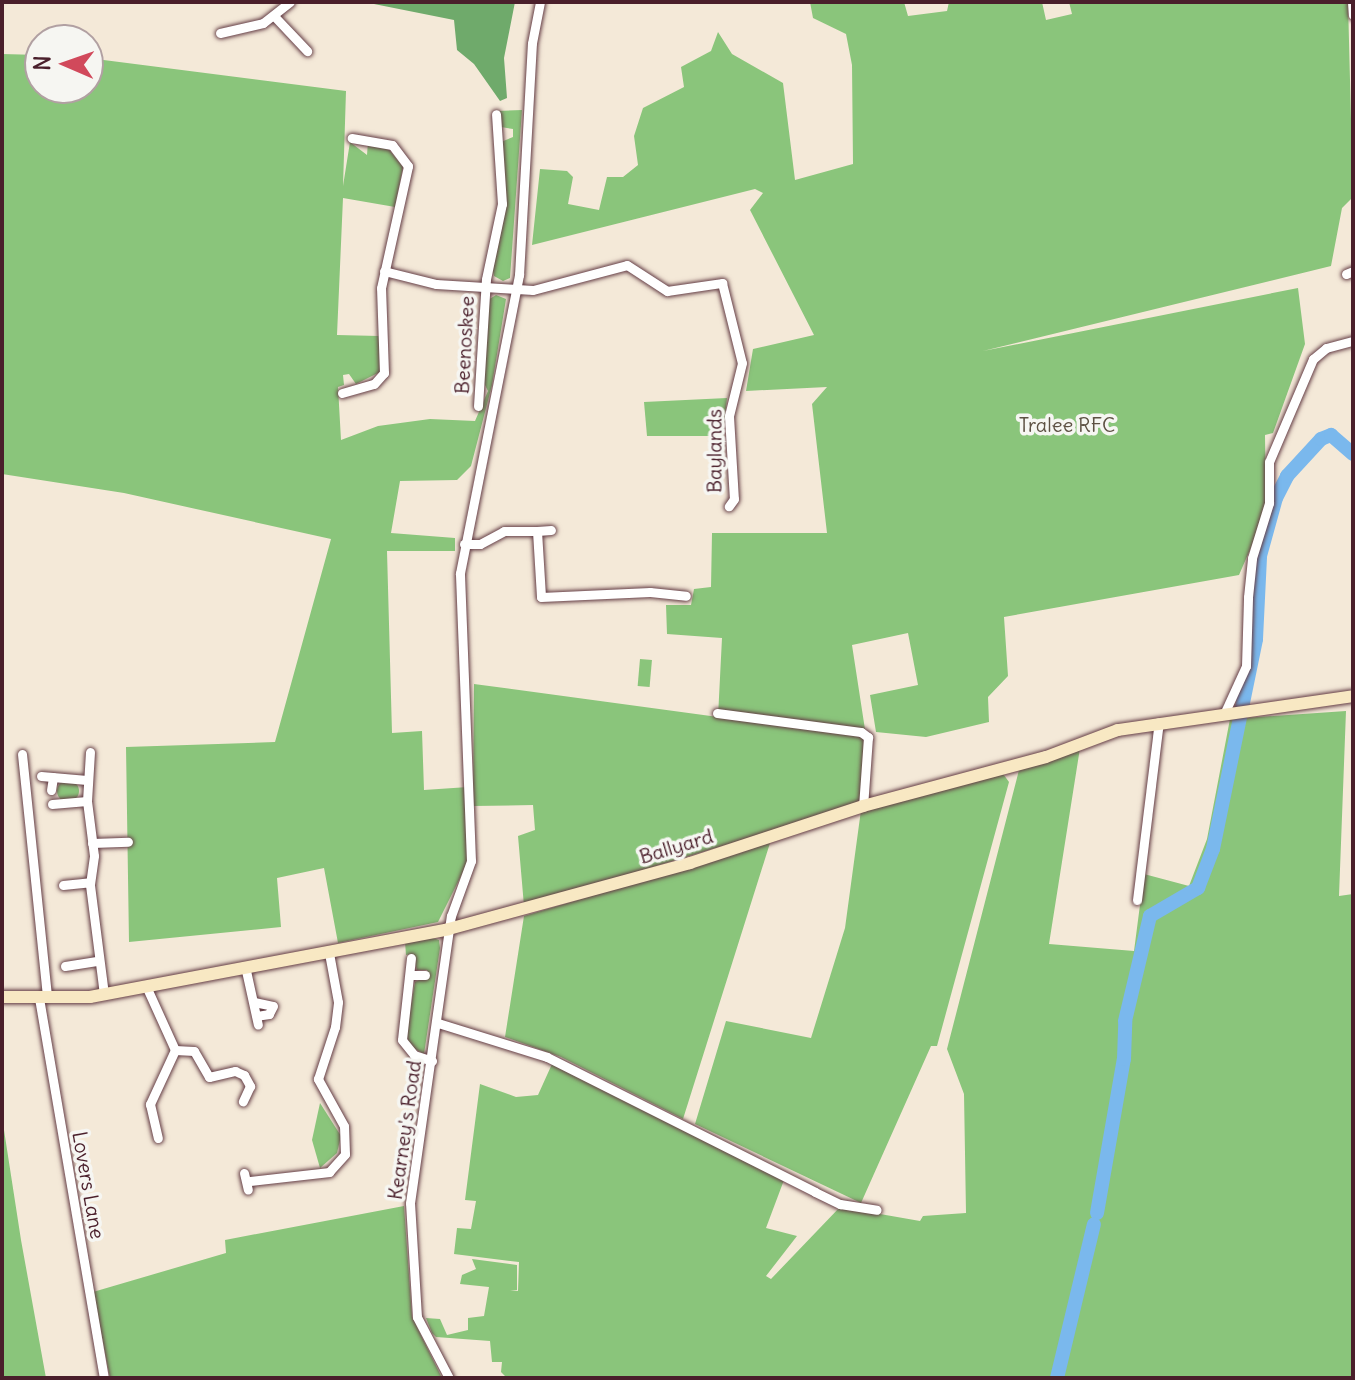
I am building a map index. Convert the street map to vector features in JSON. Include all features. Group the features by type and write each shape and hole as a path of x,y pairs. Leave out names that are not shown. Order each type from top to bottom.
{"street":[{"path":"220,33 275,17 290,2"},
{"name":"Kearney's Road","path":"449,1378 417,1317 410,1224 449,929 471,861 473,836 458,627 464,544 517,290 532,43 540,2"},
{"path":"1352,2 1353,15"},
{"path":"275,17 307,51"},
{"name":"Beenoskee","path":"478,406 485,286 502,204 496,114"},
{"path":"348,378 346,392 374,384 384,373 384,271 408,166 392,145 352,138"},
{"path":"365,152 366,139"},
{"name":"Baylands","path":"517,290 627,265 667,291 712,283 726,286 742,363 729,416 734,499 729,506"},
{"name":"Beenoskee","path":"384,271 436,284 517,290"},
{"path":"1229,713 1246,666 1252,558 1269,503 1269,462 1313,359 1326,348 1353,341"},
{"path":"464,544 480,544 504,531 551,530"},
{"path":"537,531 541,597 650,592 686,596"},
{"name":"Ballyard","path":"2,997 104,994 449,929 676,867 863,806 1159,722 1353,696"},
{"path":"717,713 861,732 868,737 863,806"},
{"path":"1137,900 1159,722"},
{"path":"90,752 87,780 92,843 90,882 97,961 104,994"},
{"name":"Lovers Lane","path":"22,754 43,998 104,1378"},
{"path":"41,776 87,780"},
{"path":"51,790 53,777"},
{"path":"52,804 87,801"},
{"path":"92,843 128,842"},
{"path":"63,885 90,882"},
{"path":"247,1181 329,1172 345,1154 344,1126 318,1079 337,1015 329,953"},
{"path":"411,958 413,975 402,1040 414,1055 432,1061"},
{"path":"65,966 97,961"},
{"path":"245,966 258,1021 269,1014 273,1006 254,1002"},
{"path":"413,975 425,975"},
{"path":"146,986 175,1050 150,1104 154,1138"},
{"path":"438,1023 547,1057 827,1198 877,1210"},
{"path":"175,1050 194,1051 209,1077 235,1071 244,1075 250,1086 243,1101"}],"green space":[{"path":"364,2 515,2 504,58 507,98 500,101 474,64 457,50 454,20"},
{"name":"Tralee RFC","path":"810,2 904,2 908,16 947,11 949,2 1042,2 1046,20 1072,14 1069,2 1348,2 1353,197 1342,208 1331,266 983,351 1298,288 1305,344 1273,433 1265,435 1266,513 1239,575 1004,617 1008,676 988,697 989,722 926,737 876,732 870,695 918,685 908,633 852,645 866,736 864,803 524,906 518,836 535,830 533,805 473,806 474,684 718,717 722,638 667,634 666,605 691,605 694,589 711,587 712,533 827,533 812,404 827,387 746,391 753,349 814,335 750,210 763,193 755,189 532,245 540,169 567,171 573,177 568,204 599,210 607,177 623,177 638,165 634,136 643,108 684,87 681,67 711,51 718,32 732,54 783,83 795,180 853,164 852,65 846,34 813,18"},
{"path":"2,54 24,55 24,104 104,104 104,60 346,91 343,186 350,142 367,155 368,142 386,146 403,167 395,207 343,198 337,335 379,336 380,372 356,384 349,374 343,375 344,385 338,387 341,440 378,426 430,419 475,421 488,391 483,381 488,300 496,295 506,299 492,385 471,466 457,480 400,481 391,533 455,538 455,551 387,551 392,733 422,731 424,790 468,787 468,862 438,922 338,943 324,868 277,878 281,927 129,942 126,747 275,742 331,539 124,493 2,474"},
{"path":"522,110 510,278 503,281 494,276 491,264 506,196 501,142 513,137 513,129 501,127 498,111"},
{"path":"727,398 723,436 647,436 644,402"},
{"path":"640,659 652,660 650,687 638,686"},
{"path":"1346,711 1339,896 1353,894 1353,1378 507,1378 501,1372 502,1362 492,1362 490,1341 436,1337 432,1333 426,1318 440,1319 447,1335 468,1330 468,1318 484,1316 489,1287 460,1284 462,1275 476,1269 472,1259 517,1265 517,1290 510,1290 518,1291 519,1262 454,1254 457,1228 471,1229 476,1201 465,1200 480,1084 516,1097 538,1095 552,1064 784,1180 766,1228 797,1236 766,1276 771,1279 840,1207 920,1221 923,1216 966,1213 964,1094 947,1049 1019,770 1080,748 1049,944 1134,951 1144,874 1189,886 1207,839 1230,719"},
{"path":"1001,771 1009,782 937,1046 931,1046 861,1203 695,1124 726,1021 811,1038 845,928 861,810"},
{"path":"64,780 72,780 79,791 72,802 64,802 57,795 57,787"},
{"path":"770,843 683,1119 561,1057 505,1037 524,916"},
{"path":"430,937 439,940 440,948 424,1054 410,1046 406,1034 415,982 427,976 427,970 417,970 412,954 406,955 405,942"},
{"path":"320,1103 341,1136 337,1153 320,1168 312,1140"},
{"path":"2,1117 21,1240 46,1378 2,1378"},
{"path":"404,1206 412,1317 442,1378 110,1378 93,1292 226,1253 225,1240"}],"waterway":[{"path":"1097,1213 1124,1059 1125,1021 1150,916 1198,888 1213,849 1256,639 1260,556 1276,498 1287,476 1321,439 1331,435 1353,454"},
{"path":"1057,1378 1094,1224"}]}
